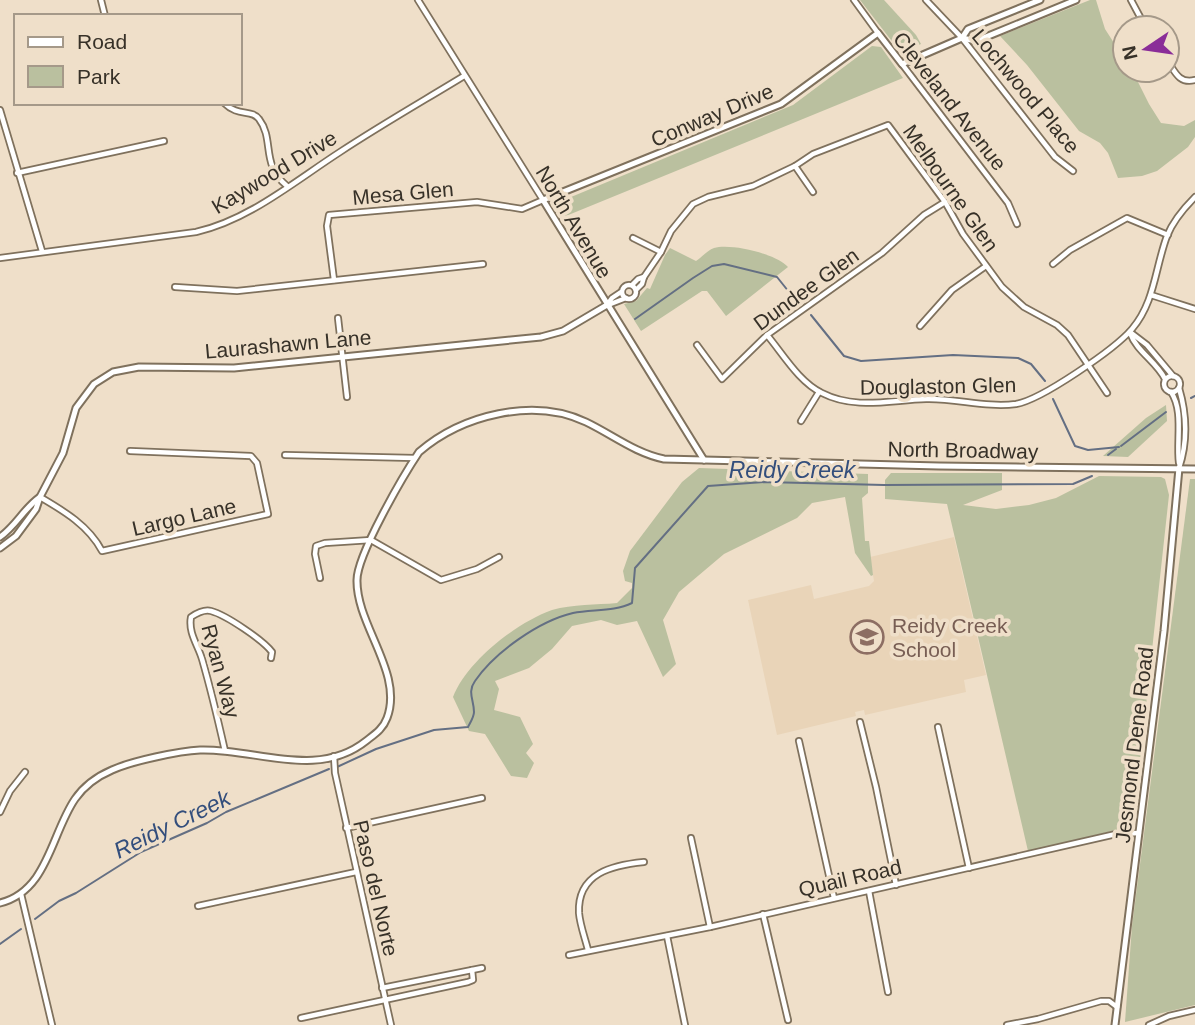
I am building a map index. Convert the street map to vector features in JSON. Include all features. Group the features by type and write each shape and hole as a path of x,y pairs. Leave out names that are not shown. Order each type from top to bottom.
{"street":[{"name":"North Avenue","path":"418,0 704,460"},
{"name":"Cleveland Avenue","path":"853,0 1008,203 1017,224"},
{"name":"Lochwood Place","path":"926,0 962,38 1055,157 1073,171"},
{"path":"902,64 962,38 968,29 1040,0"},
{"path":"962,38 976,41 1076,0"},
{"name":"Conway Drive","path":"544,200 781,104 878,33"},
{"name":"Kaywood Drive","path":"0,257 212,228 247,212 361,138 464,76"},
{"path":"227,105 237,113 253,114 260,120 270,163 277,178 287,186"},
{"path":"0,110 42,251"},
{"name":"Melbourne Glen","path":"607,305 633,298 638,279 644,277 671,231 693,204 708,197 753,186 795,166 813,154 888,125 945,202 963,234 1002,287 1015,300 1057,325 1068,335 1107,393"},
{"path":"18,173 164,142"},
{"path":"795,166 813,192"},
{"name":"Douglaston Glen","path":"767,335 806,382 819,392 849,403 927,399 988,405 1018,404 1087,365 1130,332 1151,295 1168,235 1185,207 1195,197"},
{"name":"Mesa Glen","path":"334,280 327,226 329,215 477,202 522,209 544,200"},
{"name":"Dundee Glen","path":"697,345 722,379 767,335 861,269 924,215 945,202"},
{"path":"1053,264 1070,250 1127,218 1168,235"},
{"path":"633,238 661,252"},
{"path":"175,287 237,291 483,264"},
{"path":"920,326 943,298 986,266"},
{"name":"Melbourne Glen","path":"607,305 625,285 634,287"},
{"path":"621,292 626,298"},
{"path":"1151,295 1195,309"},
{"name":"Laurashawn Lane","path":"0,548 16,536 30,520 63,453 76,408 94,384 113,372 139,367 234,368 541,337 563,331 607,305"},
{"path":"338,318 347,397"},
{"path":"1130,332 1147,345 1172,376 1179,379 1186,425 1185,451 1179,468"},
{"path":"1130,332 1134,344 1149,357 1165,379 1165,388 1174,397 1178,419 1179,468"},
{"path":"1165,379 1172,376"},
{"path":"1171,392 1179,388"},
{"path":"801,421 819,392"},
{"name":"North Broadway","path":"0,903 21,894 42,869 75,800 89,784 118,768 181,752 202,750 291,760 334,757 360,746 379,731 389,711 389,682 357,589 359,565 415,458 432,441 467,424 493,415 535,411 569,416 649,456 664,459 1195,469"},
{"name":"Largo Lane","path":"40,497 61,509 90,533 102,551 268,514 257,463 251,456 130,451"},
{"path":"285,455 415,458"},
{"name":"Jesmond Dene Road","path":"1115,1025 1164,631 1179,468"},
{"name":"Laurashawn Lane","path":"0,537 18,521 31,503 40,497"},
{"path":"320,578 314,554 316,546 325,543 371,540 441,580 477,569 499,557"},
{"name":"Ryan Way","path":"225,752 201,654 190,628 191,617 201,611 217,614 252,634 269,648 272,652 271,658"},
{"path":"860,722 896,884"},
{"path":"938,727 969,868"},
{"path":"799,741 834,898"},
{"name":"Paso del Norte","path":"334,757 346,828 391,1025"},
{"path":"0,812 10,791 25,772"},
{"path":"346,828 482,799"},
{"name":"Quail Road","path":"569,955 710,928 1116,834 1139,833"},
{"path":"691,838 710,928"},
{"path":"588,950 579,914 583,890 609,867 644,862"},
{"path":"198,906 356,872"},
{"path":"869,891 888,992"},
{"path":"21,894 52,1025"},
{"path":"763,914 788,1020"},
{"path":"667,936 685,1025"},
{"path":"382,988 482,968"},
{"path":"301,1018 468,982 472,980 472,970"},
{"path":"1007,1025 1101,1001 1109,1001 1117,1007"},
{"path":"1149,1025 1169,1016 1195,1010"}],"shaded area":[{"name":"Reidy Creek School","path":"954,537 986,675 964,680 966,692 865,715 864,710 855,712 856,716 777,735 748,600 811,585 814,599 869,586 874,581 870,557"}],"green space":[{"path":"860,0 884,0 921,44 904,51 898,49"},
{"path":"1090,0 1096,0 1105,29 1111,38 1111,84 1139,84 1161,123 1184,126 1195,120 1195,137 1188,147 1157,171 1142,176 1118,178 1108,153 1100,143 1079,131 1027,65 1000,36"},
{"path":"872,46 881,47 903,78 561,218 556,204 559,202 793,105"},
{"path":"670,248 696,261 714,248 742,248 774,258 788,267 726,316 707,291 702,291 641,331 624,304 636,301 647,288 650,289"},
{"path":"1166,405 1167,421 1128,457 1103,456 1146,418"},
{"path":"699,468 868,474 868,493 862,498 865,541 869,541 873,575 871,576 855,553 845,497 812,503 797,518 724,554 679,592 663,620 676,664 663,677 637,621 617,625 601,620 572,626 552,649 529,668 495,681 499,689 494,710 520,717 533,744 526,753 534,763 527,778 511,776 485,734 469,731 453,697 460,683 494,645 538,616 568,607 617,603 632,588 632,583 625,581 623,571 630,551 682,482"},
{"path":"891,473 1002,473 1002,490 963,505 996,509 1056,498 1099,476 1165,479 1169,495 1134,815 1129,827 1028,851 947,504 885,499 885,480"},
{"path":"1190,479 1195,479 1195,1005 1125,1022 1132,926"}],"waterway":[{"path":"635,319 712,266 724,264 777,277 797,302"},
{"path":"811,315 844,356 861,361 953,355 1018,358 1031,364 1045,381"},
{"name":"Reidy Creek","path":"1191,398 1195,396"},
{"path":"1053,399 1075,446 1088,450 1119,447"},
{"name":"Reidy Creek","path":"1121,446 1166,412"},
{"name":"Reidy Creek","path":"1108,455 1116,449"},
{"name":"Reidy Creek","path":"337,767 376,749 434,730 468,727 474,714 471,692 473,685 494,659 519,639 560,617 618,608 632,603 635,568 708,486 765,482 884,485 1073,484 1092,476"},
{"name":"Reidy Creek","path":"35,919 59,901 141,852 226,812 329,769"},
{"name":"Reidy Creek","path":"0,944 21,929"}],"place":[{"name":"Reidy Creek School","path":"867,637"}]}
